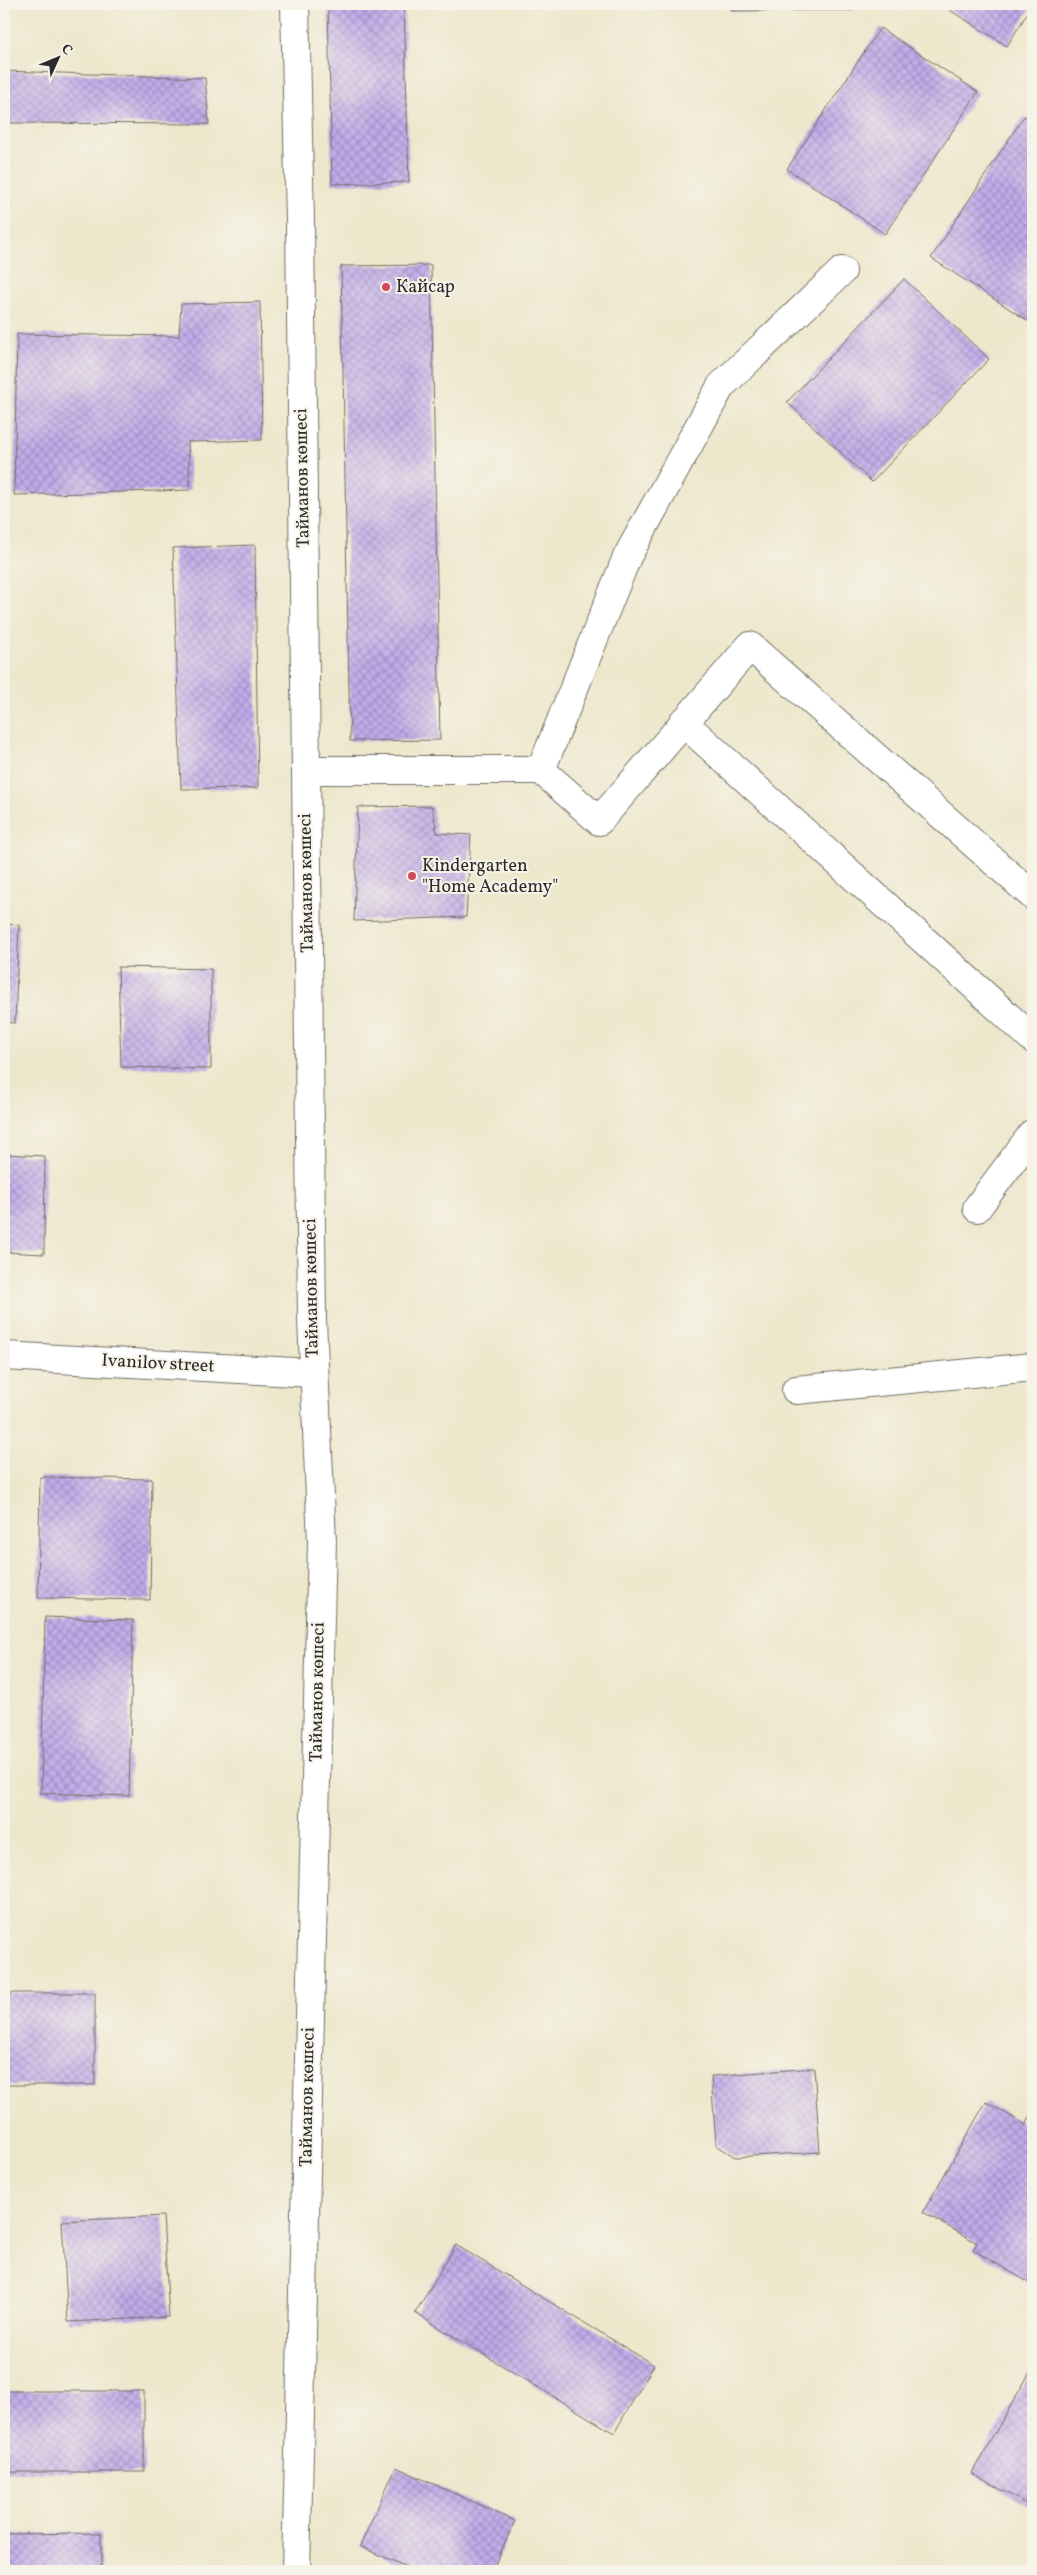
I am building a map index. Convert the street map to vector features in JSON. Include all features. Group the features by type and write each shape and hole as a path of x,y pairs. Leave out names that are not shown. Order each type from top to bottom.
{"street":[{"name":"Тайманов көшесі","path":"295,4 300,222 313,1373 322,1541 296,2571"},
{"path":"541,770 627,558 721,386 842,271"},
{"path":"306,770 541,770 598,821 750,646 1033,896"},
{"path":"683,722 1033,1039"},
{"path":"976,1208 1033,1133"},
{"name":"Ivanilov street","path":"4,1356 313,1373"},
{"path":"796,1390 1033,1367"}],"building":[{"path":"328,4 404,4 409,182 332,184"},
{"path":"731,4 853,4 853,10 731,11"},
{"path":"940,4 1033,4 1007,46"},
{"path":"880,28 978,92 885,234 787,169"},
{"path":"4,71 205,78 209,124 4,123"},
{"path":"1024,116 1033,122 1033,314 1028,321 931,258"},
{"path":"431,265 440,740 350,741 341,266"},
{"path":"904,279 989,359 872,482 787,402"},
{"path":"260,302 262,440 188,442 190,490 14,495 17,334 179,336 181,304"},
{"path":"255,545 258,788 181,789 173,548"},
{"name":"Kindergarten \"Home Academy\"","path":"432,806 437,833 471,835 466,917 354,921 358,807"},
{"path":"4,924 19,925 15,1023 4,1022"},
{"path":"118,967 211,969 211,1069 121,1067"},
{"path":"4,1154 45,1156 44,1254 4,1252"},
{"path":"40,1477 152,1479 150,1600 38,1598"},
{"path":"45,1617 133,1620 129,1796 41,1793"},
{"path":"4,1993 95,1993 95,2085 4,2085"},
{"path":"814,2068 820,2152 735,2157 716,2145 711,2076"},
{"path":"986,2102 1026,2125 1031,2115 1033,2116 1033,2285 973,2250 977,2243 923,2212"},
{"path":"163,2216 169,2317 68,2322 62,2221"},
{"path":"456,2245 654,2365 614,2433 415,2313"},
{"path":"1033,2367 1033,2508 972,2473"},
{"path":"4,2391 144,2391 144,2472 5,2472"},
{"path":"396,2467 515,2521 492,2571 415,2571 360,2546"},
{"path":"101,2533 101,2571 4,2571 4,2534"}],"place":[{"name":"Кайсар","path":"386,287"},
{"name":"Kindergarten \"Home Academy\"","path":"412,876"}]}
